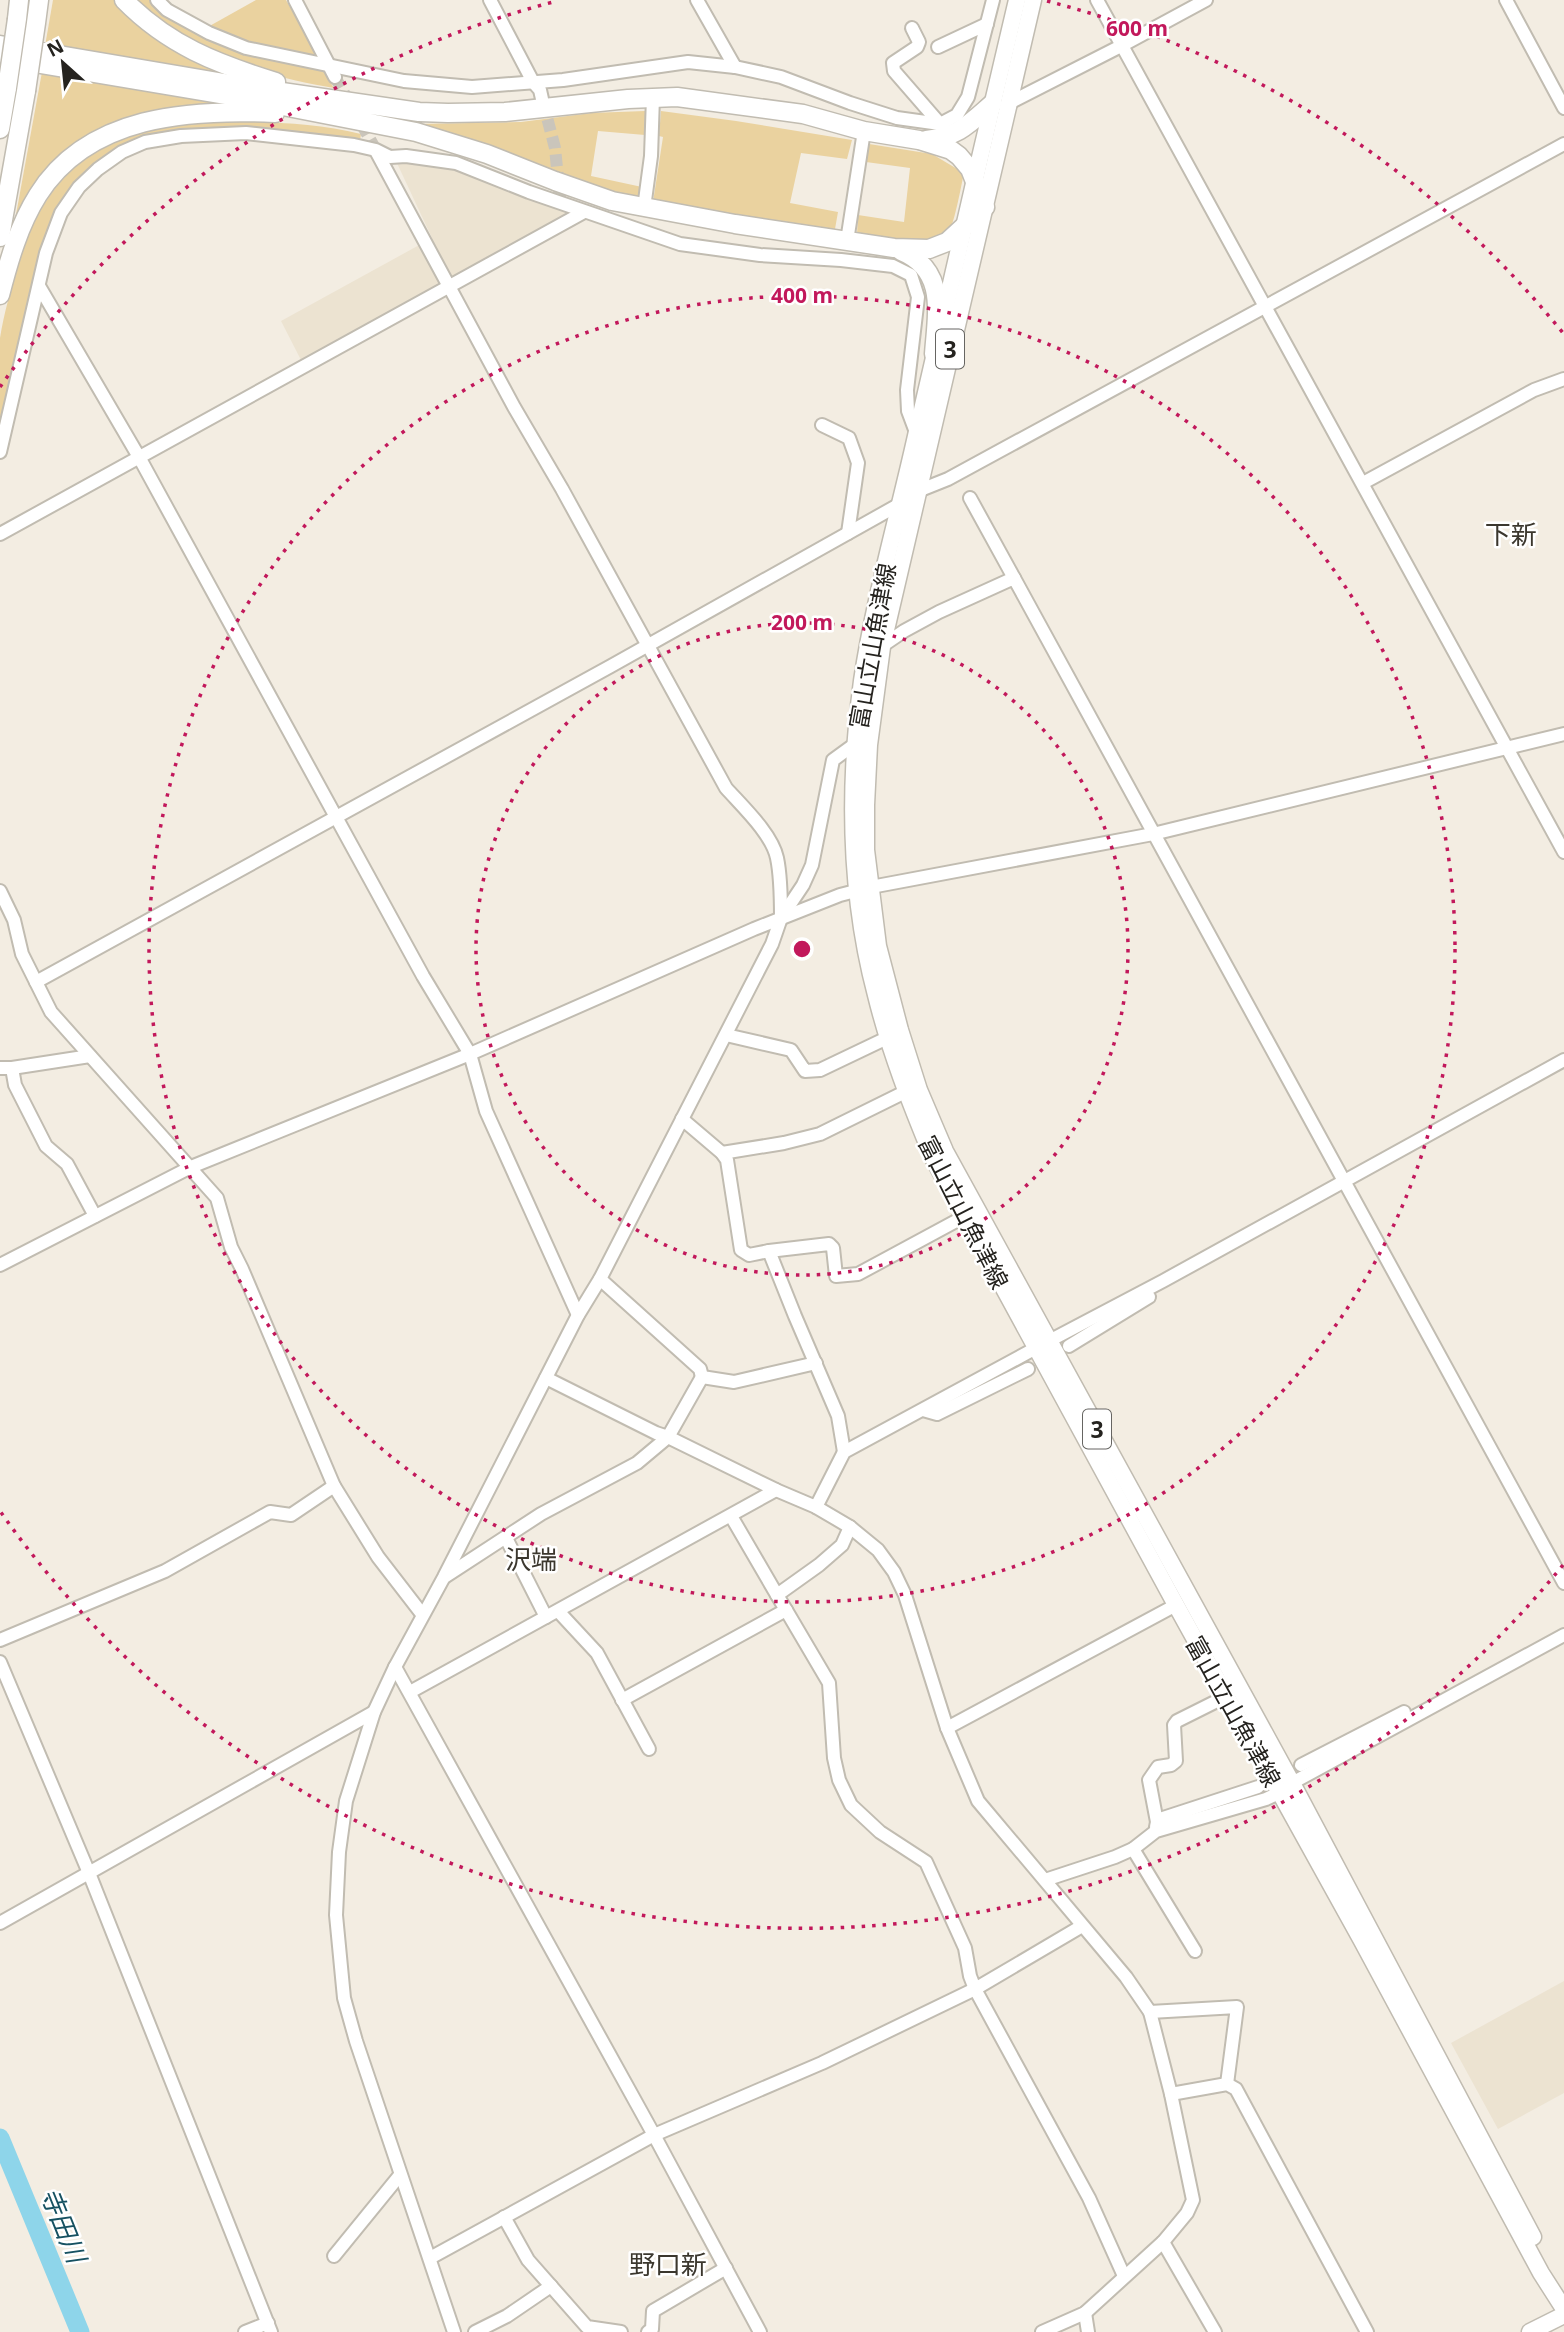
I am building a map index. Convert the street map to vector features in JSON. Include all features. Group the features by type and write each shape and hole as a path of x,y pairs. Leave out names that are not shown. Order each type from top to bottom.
{"highway":[{"path":"0,237 39,0"},
{"path":"124,0 158,31 199,54 277,82 361,103"},
{"path":"0,129 16,9"},
{"path":"0,45 242,86 418,111 475,113 535,110 653,97 704,99 803,114 864,131 941,146 959,156 970,169 985,207 947,242 938,247 917,250 735,224 644,208 585,192 453,142 416,132 237,97 0,57"},
{"path":"919,140 951,136 1000,103"},
{"path":"0,295 14,245 38,194 68,160 106,135 148,121 195,114 254,113 345,118"},
{"path":"894,248 920,262 933,281 937,297 933,354"}],"main road":[{"name":"富山立山魚津線","path":"1017,0 985,207 882,647 869,745 864,889 900,1030 919,1090 971,1213 1286,1788 1362,1941 1534,2262 1564,2308"},
{"name":"富山立山魚津線","path":"971,1213 933,1158 905,1092 887,1038 868,959 864,889 853,809 855,744 867,655 962,228 974,179 1033,0"},
{"name":"富山立山魚津線","path":"1042,1344 1176,1605 1227,1696 1286,1788"},
{"path":"1530,2332 1564,2315"}],"street":[{"path":"158,0 167,10 209,33 246,48 333,71 472,87 563,80 688,62 735,67 781,77 897,118 940,124 957,115 968,97 993,0"},
{"path":"295,0 333,71"},
{"path":"490,0 533,82 540,90 542,99"},
{"path":"697,0 735,67"},
{"path":"1097,0 1564,852"},
{"path":"1000,103 1121,46 1206,0"},
{"path":"1506,0 1564,108"},
{"path":"938,47 988,23"},
{"path":"912,28 919,42 917,47 893,63 894,71 940,124"},
{"path":"644,208 651,156 653,97"},
{"path":"847,241 864,131"},
{"path":"0,452 46,253 61,213 79,187 122,152 145,142 181,136 246,133 354,145 376,150 390,157 406,156 456,163 584,212 680,244 760,255 893,266 911,275 918,298 907,390 908,411 917,436"},
{"path":"918,491 948,479 1564,144"},
{"path":"376,150 726,788 771,843 777,856 781,918"},
{"path":"0,534 584,212"},
{"path":"39,286 139,457 423,976 470,1054 486,1111 578,1315"},
{"path":"1363,483 1534,390 1564,379"},
{"path":"822,425 849,438 858,463 848,533"},
{"path":"970,498 1564,1584"},
{"path":"36,982 648,646 900,504"},
{"path":"867,655 939,612 1014,578"},
{"path":"0,1265 191,1167 470,1054 781,918 864,889 1153,834 1564,734"},
{"path":"454,2332 400,2175 344,1998 336,1915 339,1852 346,1801 374,1712 395,1667 726,1035 772,944 781,918 803,885 812,865 833,760 855,744"},
{"path":"0,891 14,919 22,954 51,1012 217,1198 231,1247 334,1486 378,1557 422,1614"},
{"path":"726,1035 791,1050 805,1071 820,1070 887,1038"},
{"path":"90,1056 6,1068 46,1146 67,1164 95,1216"},
{"path":"816,1507 844,1452 1163,1281 1564,1060"},
{"path":"722,1153 785,1143 820,1134 905,1092"},
{"path":"682,1119 727,1160 741,1250 749,1255 829,1244 833,1248 836,1276 858,1274 971,1213"},
{"path":"769,1251 838,1416 844,1452"},
{"path":"600,1279 699,1369 702,1377"},
{"path":"1069,1346 1156,1293 1163,1281"},
{"path":"702,1377 734,1382 816,1363"},
{"path":"923,1410 937,1414 1028,1369"},
{"path":"444,1577 541,1514 637,1464 668,1437 702,1377"},
{"path":"546,1378 656,1433 816,1507 850,1527 878,1550 894,1572 905,1595 947,1728 978,1801 1126,1977 1150,2012 1171,2094 1193,2200 1187,2213 1163,2242 1085,2313 1042,2332"},
{"path":"0,1640 165,1571 270,1512 291,1515 334,1486"},
{"path":"410,1692 776,1490"},
{"path":"731,1516 829,1683 834,1758 839,1780 850,1805 880,1832 926,1862 965,1948 975,1989 1089,2198 1124,2276"},
{"path":"777,1595 842,1545 850,1527"},
{"path":"506,1538 552,1614 597,1653 649,1749"},
{"path":"947,1728 1176,1605"},
{"path":"622,1700 786,1611"},
{"path":"1156,1827 1266,1799 1564,1635"},
{"path":"0,1662 89,1873 270,2327 245,2332"},
{"path":"395,1667 761,2332"},
{"path":"1156,1827 1149,1780 1158,1767 1171,1765 1176,1761 1174,1725 1227,1696"},
{"path":"0,1923 374,1712"},
{"path":"1301,1765 1405,1712 1414,1716"},
{"path":"1045,1880 1133,1849 1163,1818 1258,1787"},
{"path":"1133,1849 1195,1951"},
{"path":"430,2258 654,2135 822,2063 975,1989 1082,1926"},
{"path":"1150,2012 1237,2007 1227,2084"},
{"path":"1171,2094 1227,2084 1236,2089 1367,2332"},
{"path":"334,2256 400,2175"},
{"path":"504,2217 528,2260 587,2327 621,2332"},
{"path":"1163,2242 1215,2332"},
{"path":"648,2332 652,2329 653,2311 726,2269"},
{"path":"475,2332 507,2316 551,2286"},
{"path":"1085,2313 1088,2332"}],"shaded area":[{"path":"53,0 116,0 240,79 45,46"},
{"path":"133,0 153,0 231,48 283,63 322,69 334,88 267,73 222,58 181,37 154,19"},
{"path":"256,0 286,0 321,59 240,42 206,28"},
{"path":"42,72 230,104 162,113 117,124 96,133 76,144 59,159 41,180 15,220"},
{"path":"645,111 645,135 598,131 591,176 642,187 637,197 597,188 416,124 521,122 591,113"},
{"path":"661,111 852,140 847,159 801,153 790,203 838,212 835,229 653,202 663,137 659,136"},
{"path":"226,121 311,125 361,134 360,141 190,130 99,165 69,191 50,222 39,252 0,439 0,338 18,265 32,227 49,197 70,172 94,154 121,140 152,130"},
{"path":"869,144 932,154 964,173 951,226 940,239 930,244 906,246 857,235 858,215 904,222 910,168 866,162"},
{"path":"396,161 451,165 573,214 302,362 281,321 432,238"},
{"path":"1564,1981 1564,2093 1498,2129 1451,2043"}],"waterway":[{"name":"寺田川","path":"0,2138 80,2332"}],"tunnel":[{"path":"335,77 376,150"},
{"path":"543,102 555,148 560,198"}],"district":[{"name":"下新","path":"1511,534"},
{"name":"沢端","path":"531,1559"},
{"name":"野口新","path":"668,2264"}]}
